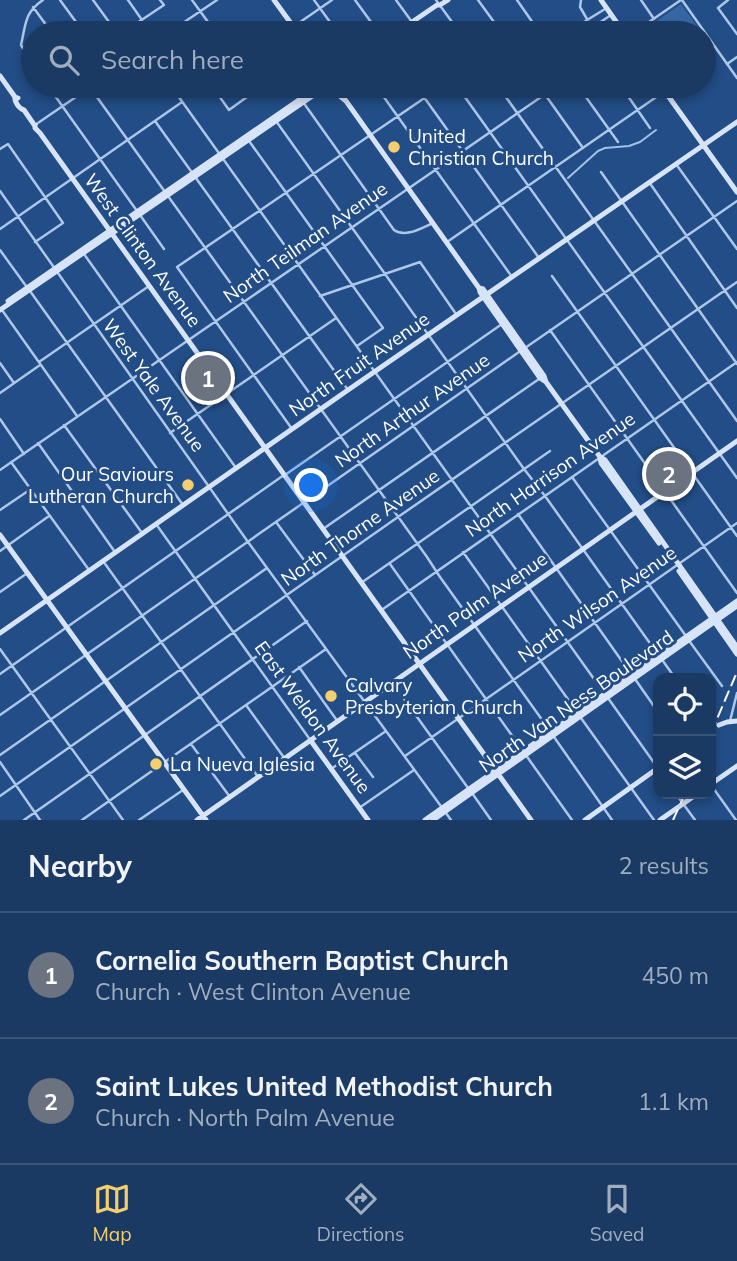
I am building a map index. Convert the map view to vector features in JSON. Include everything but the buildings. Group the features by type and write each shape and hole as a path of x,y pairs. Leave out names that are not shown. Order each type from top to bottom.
{"main road":[{"path":"274,0 289,21"},
{"path":"417,21 438,3 448,0"},
{"path":"601,0 615,21"},
{"name":"West Clinton Avenue","path":"0,76 19,99 35,128 531,820"},
{"path":"0,308 303,98"},
{"path":"275,119 309,98"},
{"path":"345,98 515,335 600,457 601,463 677,565 737,654"},
{"path":"670,98 737,192"},
{"name":"North Fruit Avenue","path":"0,633 737,122"},
{"path":"485,296 502,324 523,349"},
{"path":"502,324 515,335"},
{"name":"North Palm Avenue","path":"202,819 392,682 737,441"},
{"path":"0,535 184,789 202,819"},
{"name":"North Van Ness Boulevard","path":"433,820 737,601"},
{"name":"North Van Ness Boulevard","path":"715,619 737,606"},
{"path":"715,619 737,647"},
{"path":"719,725 735,721"},
{"name":"East Weldon Avenue","path":"311,741 368,820"},
{"path":"716,781 737,766"},
{"path":"584,820 653,772"},
{"path":"660,820 689,799"},
{"name":"North Van Ness Boulevard","path":"425,820 444,810"}],"street":[{"path":"27,21 33,7 43,0"},
{"path":"60,0 75,21"},
{"path":"93,0 108,21"},
{"path":"128,0 142,20 164,5 160,0"},
{"path":"192,0 207,21"},
{"path":"185,21 216,0"},
{"path":"314,0 329,21"},
{"path":"302,21 332,0"},
{"path":"355,0 370,21"},
{"path":"396,0 411,21"},
{"path":"478,0 493,21"},
{"path":"517,0 531,21"},
{"path":"581,0 580,7 587,19"},
{"path":"641,0 654,19"},
{"path":"651,21 681,0 696,21"},
{"path":"728,0 718,8 737,34"},
{"path":"438,3 451,21"},
{"path":"33,7 43,21"},
{"path":"583,21 607,8"},
{"path":"602,21 611,15"},
{"path":"716,49 737,78"},
{"path":"727,64 737,57"},
{"path":"57,98 164,249"},
{"path":"35,125 74,98"},
{"path":"98,98 437,570 612,820"},
{"path":"180,98 653,761"},
{"path":"220,98 229,110 245,98"},
{"path":"384,98 512,277"},
{"path":"292,429 177,267 205,247 425,98 539,258"},
{"path":"466,98 737,478"},
{"path":"507,98 737,421"},
{"name":"North Teilman Avenue","path":"0,470 539,98"},
{"path":"548,98 583,149"},
{"path":"587,98 618,142"},
{"path":"630,98 650,128"},
{"path":"447,242 583,149 652,98"},
{"path":"0,229 183,102"},
{"path":"303,102 394,230 405,234 433,223"},
{"path":"275,119 671,673"},
{"path":"155,121 348,390"},
{"path":"247,138 383,328 357,346"},
{"path":"0,149 8,144 63,223 35,242"},
{"path":"676,164 737,249"},
{"path":"601,172 737,363"},
{"path":"649,182 737,308"},
{"name":"West Yale Avenue","path":"0,191 248,542 451,820"},
{"name":"North Arthur Avenue","path":"0,715 737,201"},
{"path":"0,250 183,505"},
{"path":"82,252 236,468"},
{"path":"320,296 420,262 457,315"},
{"path":"552,276 737,536"},
{"name":"North Thorne Avenue","path":"0,796 737,282"},
{"path":"0,393 66,343 149,286"},
{"path":"0,308 77,416"},
{"path":"170,433 336,318"},
{"path":"0,674 502,324"},
{"path":"550,330 737,593"},
{"path":"0,363 14,383"},
{"name":"North Harrison Avenue","path":"381,611 737,363"},
{"path":"323,529 543,378"},
{"path":"0,419 24,454"},
{"path":"64,425 142,533"},
{"path":"38,443 115,552"},
{"path":"361,583 550,452"},
{"path":"11,462 89,570"},
{"path":"572,477 722,686"},
{"path":"0,510 31,489"},
{"path":"518,514 653,705"},
{"path":"0,551 50,516"},
{"path":"276,522 315,575"},
{"name":"North Wilson Avenue","path":"405,756 737,523"},
{"name":"East Weldon Avenue","path":"156,524 311,741"},
{"path":"463,552 654,820"},
{"path":"103,561 258,778"},
{"path":"390,564 572,820"},
{"path":"0,755 267,568"},
{"path":"0,592 27,573"},
{"path":"24,820 307,621"},
{"path":"82,820 326,648"},
{"path":"0,649 123,820"},
{"path":"299,667 338,722"},
{"path":"392,682 491,820"},
{"path":"735,721 737,693"},
{"path":"246,705 285,759"},
{"path":"331,769 386,730"},
{"path":"191,744 230,797"},
{"path":"355,753 373,777"},
{"path":"0,762 40,820"},
{"path":"359,808 414,769"},
{"path":"139,820 184,789"},
{"path":"716,791 736,820"},
{"path":"680,799 695,820"}],"shaded area":[{"path":"681,4 693,21 656,21"}],"waterway":[{"path":"568,178 598,151 629,146 640,142 656,130"}],"railway":[{"path":"716,721 737,672"},
{"path":"673,820 683,799"}],"place":[{"name":"United Christian Church","path":"394,147"},
{"name":"Cornelia Southern Baptist Church","path":"208,378"},
{"name":"Saint Lukes United Methodist Church","path":"669,474"},
{"name":"Our Saviours Lutheran Church","path":"188,485"},
{"name":"Calvary Presbyterian Church","path":"331,696"},
{"name":"La Nueva Iglesia","path":"156,764"}]}
